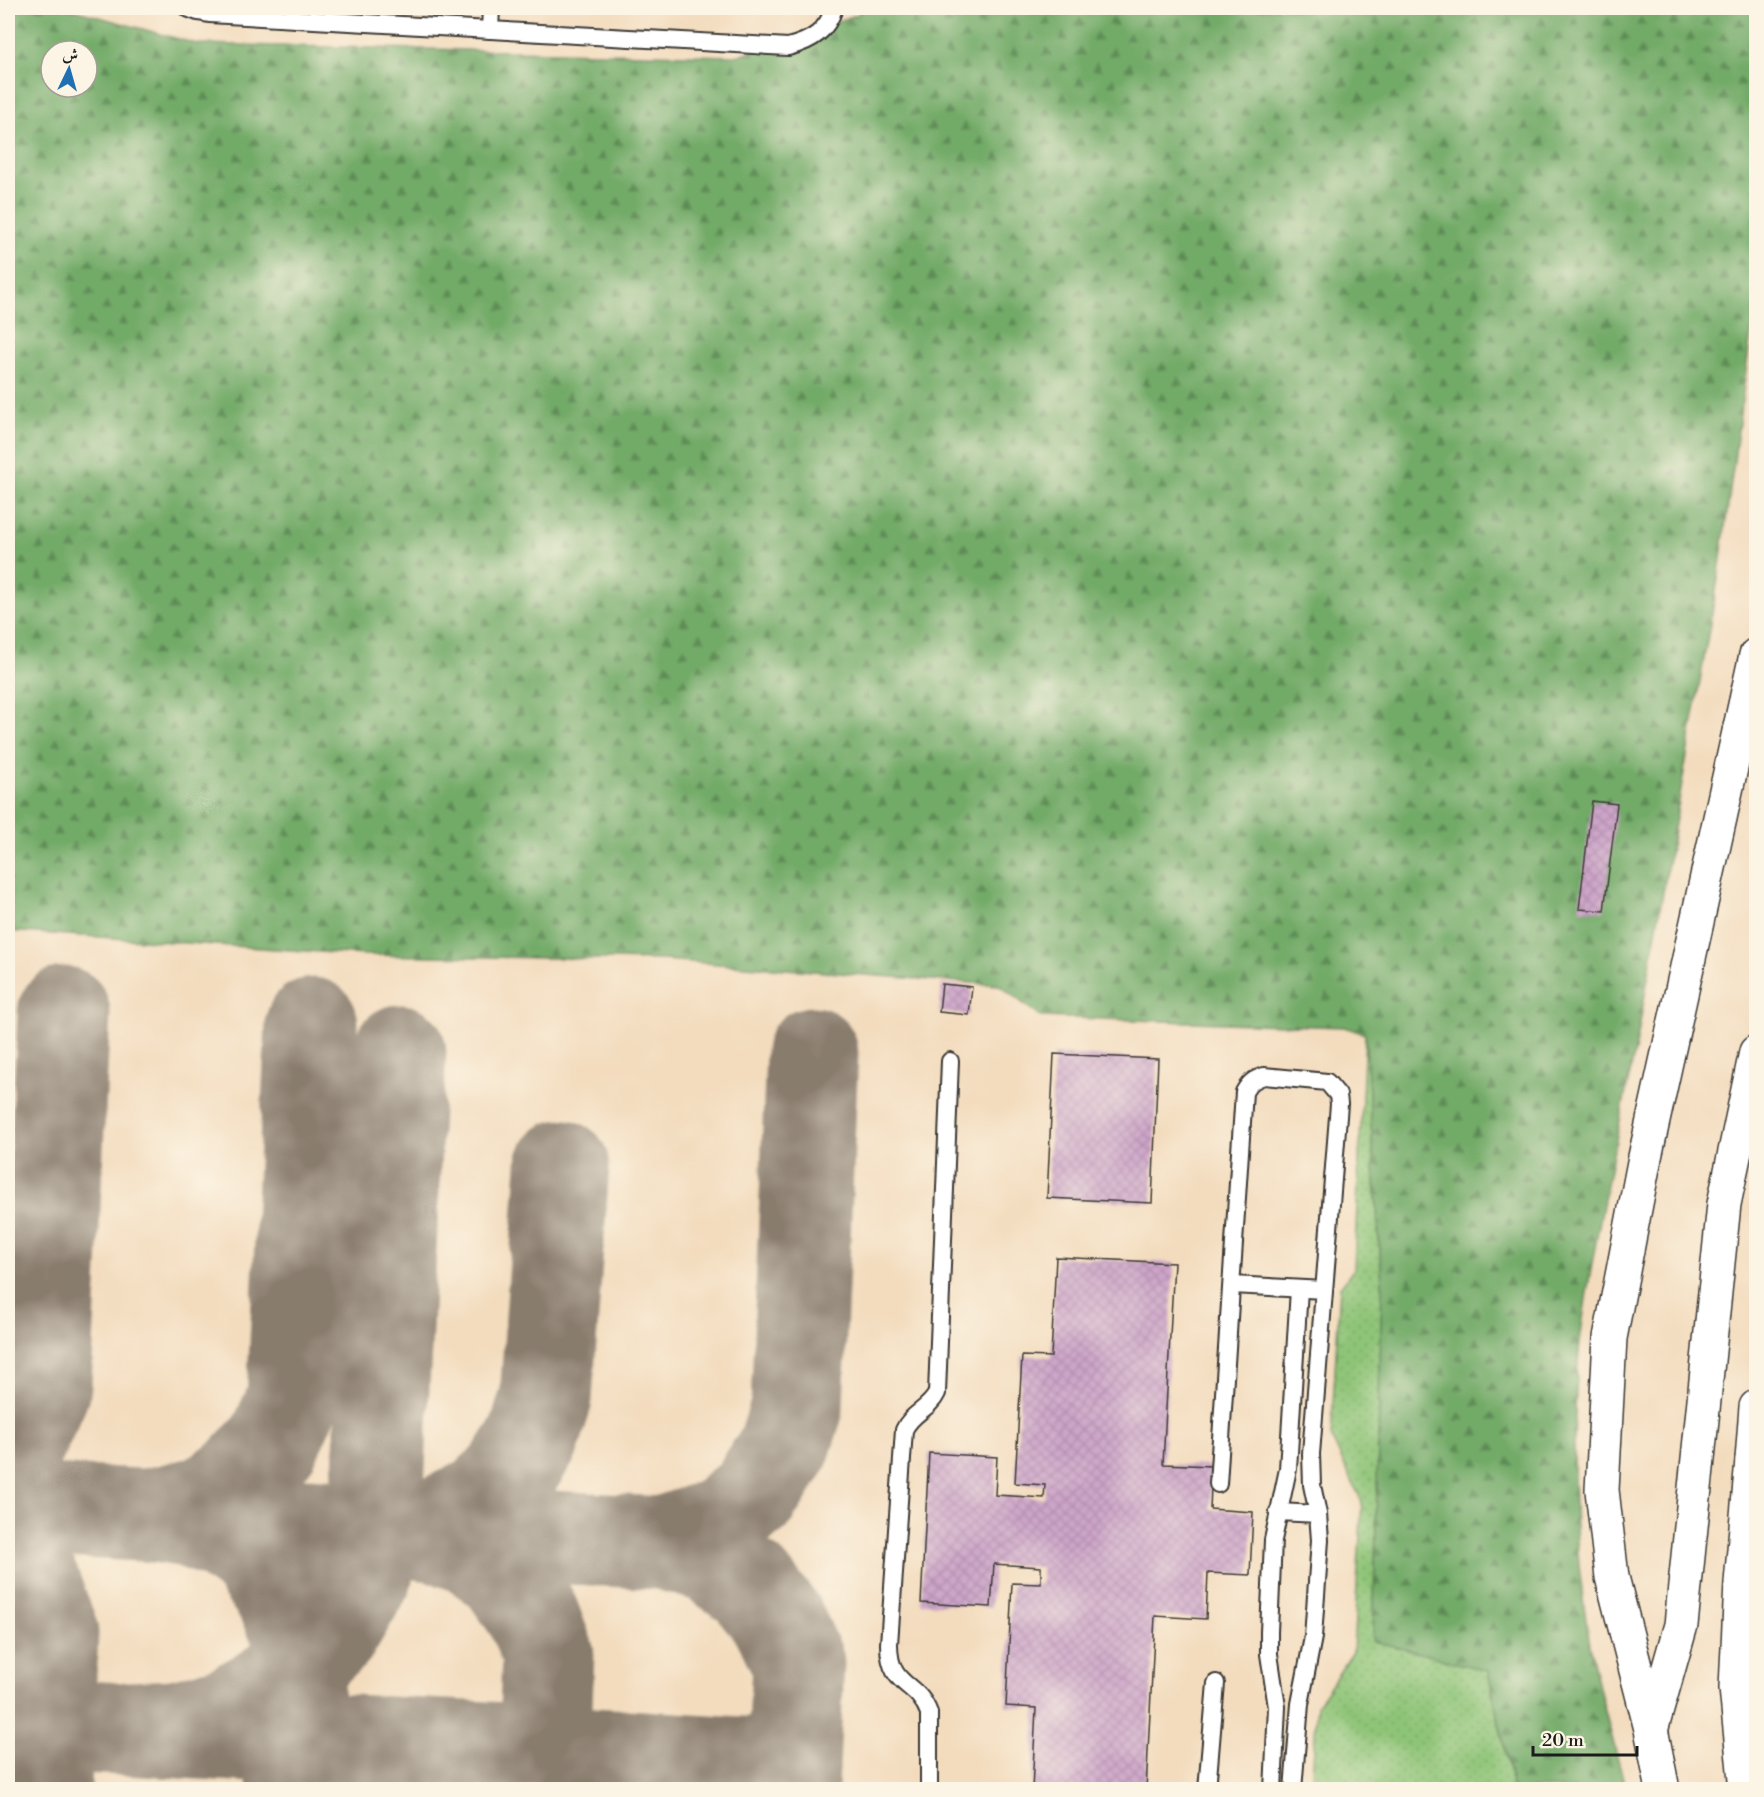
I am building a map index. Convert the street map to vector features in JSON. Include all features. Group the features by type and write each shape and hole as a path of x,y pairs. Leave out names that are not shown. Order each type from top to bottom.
{"highway":[{"path":"1663,1790 1651,1729 1612,1577 1602,1490 1610,1338 1645,1157 1756,655"},
{"path":"1651,1729 1681,1624 1724,1204 1756,1052"},
{"path":"1746,1790 1736,1688 1756,1407"},
{"path":"1752,1460 1756,1605"}],"lane":[{"path":"187,8 208,14 379,15 490,30 788,47 805,43 820,33 830,20 834,8"},
{"path":"490,30 491,8"},
{"path":"929,1790 929,1713 925,1702 898,1677 892,1667 889,1644 904,1430 908,1421 929,1405 937,1393 950,1061"},
{"path":"1218,1484 1244,1092 1255,1078 1264,1076 1327,1082 1338,1095 1339,1104 1311,1454 1312,1485 1320,1540 1313,1637 1300,1704 1293,1790"},
{"path":"1232,1285 1324,1290"},
{"path":"1273,1790 1277,1707 1269,1654 1269,1632 1273,1540 1288,1469 1299,1289"},
{"path":"1278,1512 1318,1514"},
{"path":"1207,1790 1216,1683"}],"green space":[{"path":"8,8 67,8 197,44 736,56 859,14 859,8 1756,8 1756,296 1719,573 1636,1046 1591,1270 1578,1363 1574,1462 1576,1528 1582,1594 1594,1668 1626,1789 1513,1789 1488,1671 1373,1641 1382,1282 1365,1034 1344,1027 1041,1017 999,985 665,960 365,955 8,931"},
{"path":"1365,1034 1382,1282 1488,1671 1513,1789 1311,1790 1317,1705 1353,1652 1362,1502 1331,1437 1340,1287 1354,1269"}],"building":[{"path":"1592,801 1617,804 1604,911 1579,909"},
{"path":"942,984 972,987 969,1015 939,1012"},
{"path":"1054,1054 1158,1059 1152,1203 1047,1198"},
{"path":"1056,1257 1174,1263 1163,1464 1212,1466 1210,1509 1253,1512 1250,1575 1208,1573 1206,1619 1155,1616 1146,1790 1032,1790 1036,1708 1006,1706 1012,1583 1041,1584 1041,1567 994,1564 991,1607 921,1603 929,1453 997,1457 995,1495 1044,1498 1045,1485 1015,1483 1022,1356 1051,1357"}],"taxiway":[{"path":"8,1452 22,1437 45,1386 64,1013"},
{"path":"293,1790 300,1636 279,1593 250,1554 221,1534 188,1521 148,1515 204,1502 241,1478 274,1442 293,1399 312,1024"},
{"path":"130,1728 176,1726 228,1712 272,1688 333,1632 366,1576 376,1529 400,1051"},
{"path":"662,1543 717,1524 754,1495 784,1448 797,1407 812,1053"},
{"path":"543,1790 548,1655 532,1613 504,1573 472,1549 437,1536 404,1531 443,1521 483,1500 509,1477 534,1438 546,1398 563,1166"},
{"path":"8,1508 662,1543 710,1557 751,1586 779,1622 798,1663 792,1790"},
{"path":"8,1551 33,1582 52,1633 45,1788"},
{"path":"8,1723 793,1766 789,1790"}]}
